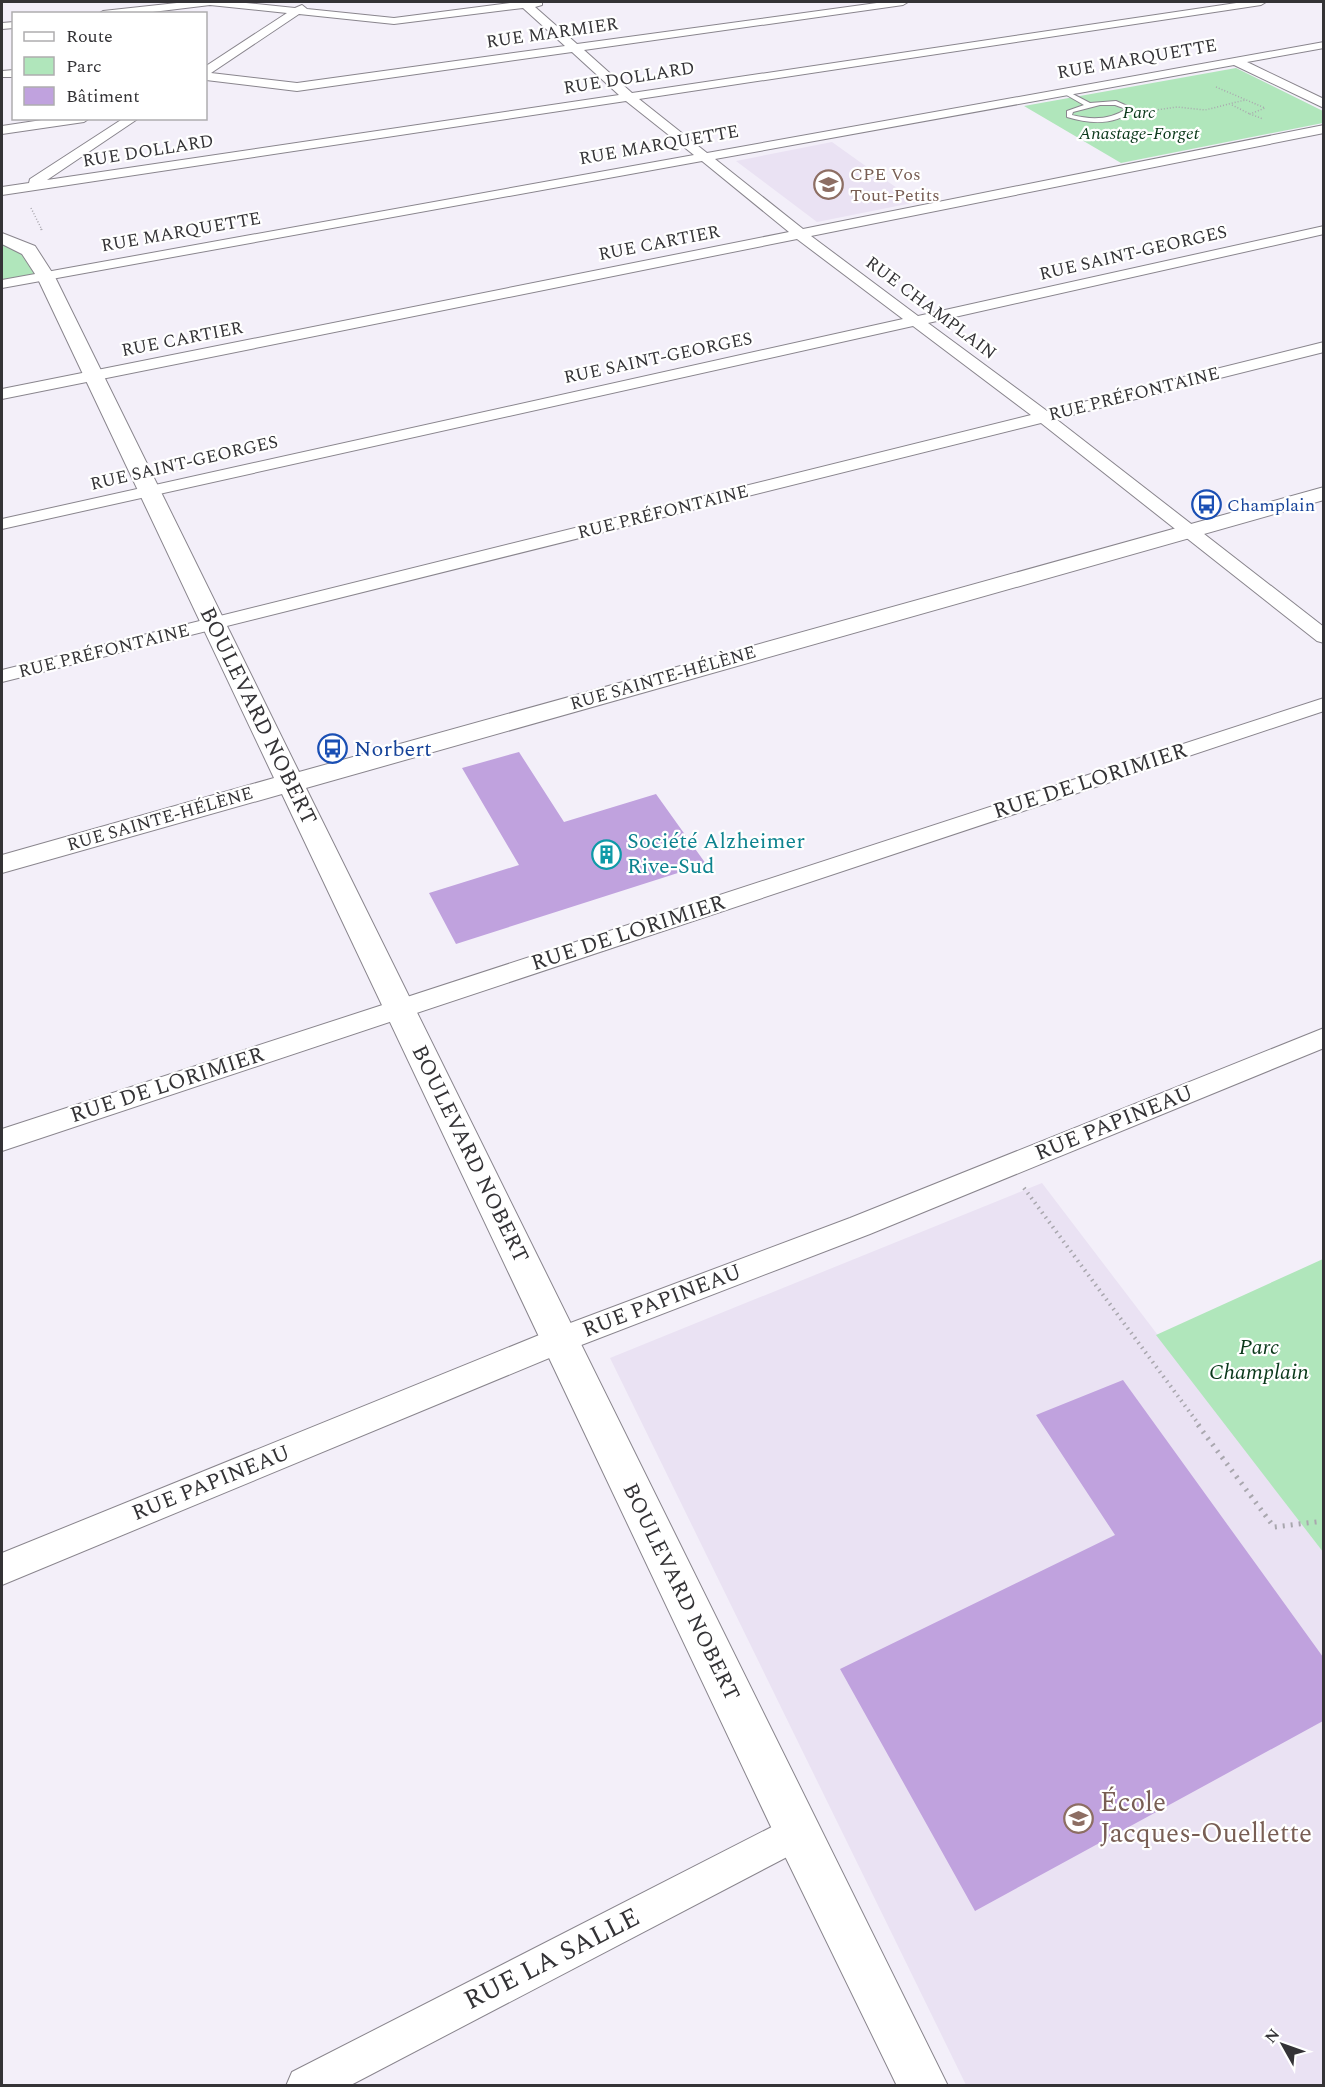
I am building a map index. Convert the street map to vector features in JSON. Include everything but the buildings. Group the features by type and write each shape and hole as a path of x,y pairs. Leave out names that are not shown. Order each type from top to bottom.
{"street":[{"path":"121,12 210,2 394,21 524,3 549,2"},
{"path":"207,70 312,2"},
{"name":"RUE MARMIER","path":"207,76 297,87 903,2"},
{"name":"RUE DOLLARD","path":"2,191 1261,2"},
{"name":"RUE CHAMPLAIN","path":"524,3 629,97 801,235 1044,417 1323,637"},
{"name":"RUE MARQUETTE","path":"2,284 1323,45"},
{"path":"1235,61 1323,104"},
{"path":"2,130 70,120"},
{"path":"27,187 130,120"},
{"name":"RUE CARTIER","path":"2,394 1323,129"},
{"name":"RUE SAINT-GEORGES","path":"2,524 1323,230"},
{"name":"BOULEVARD NOBERT","path":"2,238 29,250 46,277 797,1832 923,2085"},
{"name":"RUE PRÉFONTAINE","path":"2,676 1323,347"},
{"name":"RUE SAINTE-HÉLÈNE","path":"2,864 1323,493"},
{"name":"RUE DE LORIMIER","path":"2,1140 1323,704"},
{"name":"RUE PAPINEAU","path":"2,1569 560,1340 860,1226 1323,1037"},
{"name":"RUE LA SALLE","path":"306,2085 797,1832"}],"lane":[{"path":"1065,92 1089,105"},
{"path":"1103,101 1122,103 1131,109 1123,115 1085,122 1069,116 1070,111 1089,105 1103,101"}],"path":[{"path":"1184,70 1265,108 1250,114"},
{"path":"1131,109 1147,112 1177,107 1205,110 1245,100"},
{"path":"1232,105 1303,134"},
{"path":"1007,1166 1274,1527 1323,1521"}],"shaded area":[{"name":"CPE Vos Tout-Petits","path":"832,142 917,202 817,222 736,161"},
{"name":"École Jacques-Ouellette","path":"1042,1183 1323,1552 1323,2085 966,2085 610,1358"}],"green space":[{"name":"Parc Anastage-Forget","path":"1236,68 1323,111 1323,123 1121,163 1024,106"},
{"path":"2,243 38,261 46,277 2,284"},
{"name":"Parc Champlain","path":"1323,1259 1323,1552 1156,1335"}],"place":[{"name":"CPE Vos Tout-Petits","path":"829,184"},
{"name":"Champlain","path":"1206,505"},
{"name":"Norbert","path":"333,749"},
{"name":"Société Alzheimer Rive-Sud","path":"606,854"},
{"name":"École Jacques-Ouellette","path":"1079,1819"}]}
